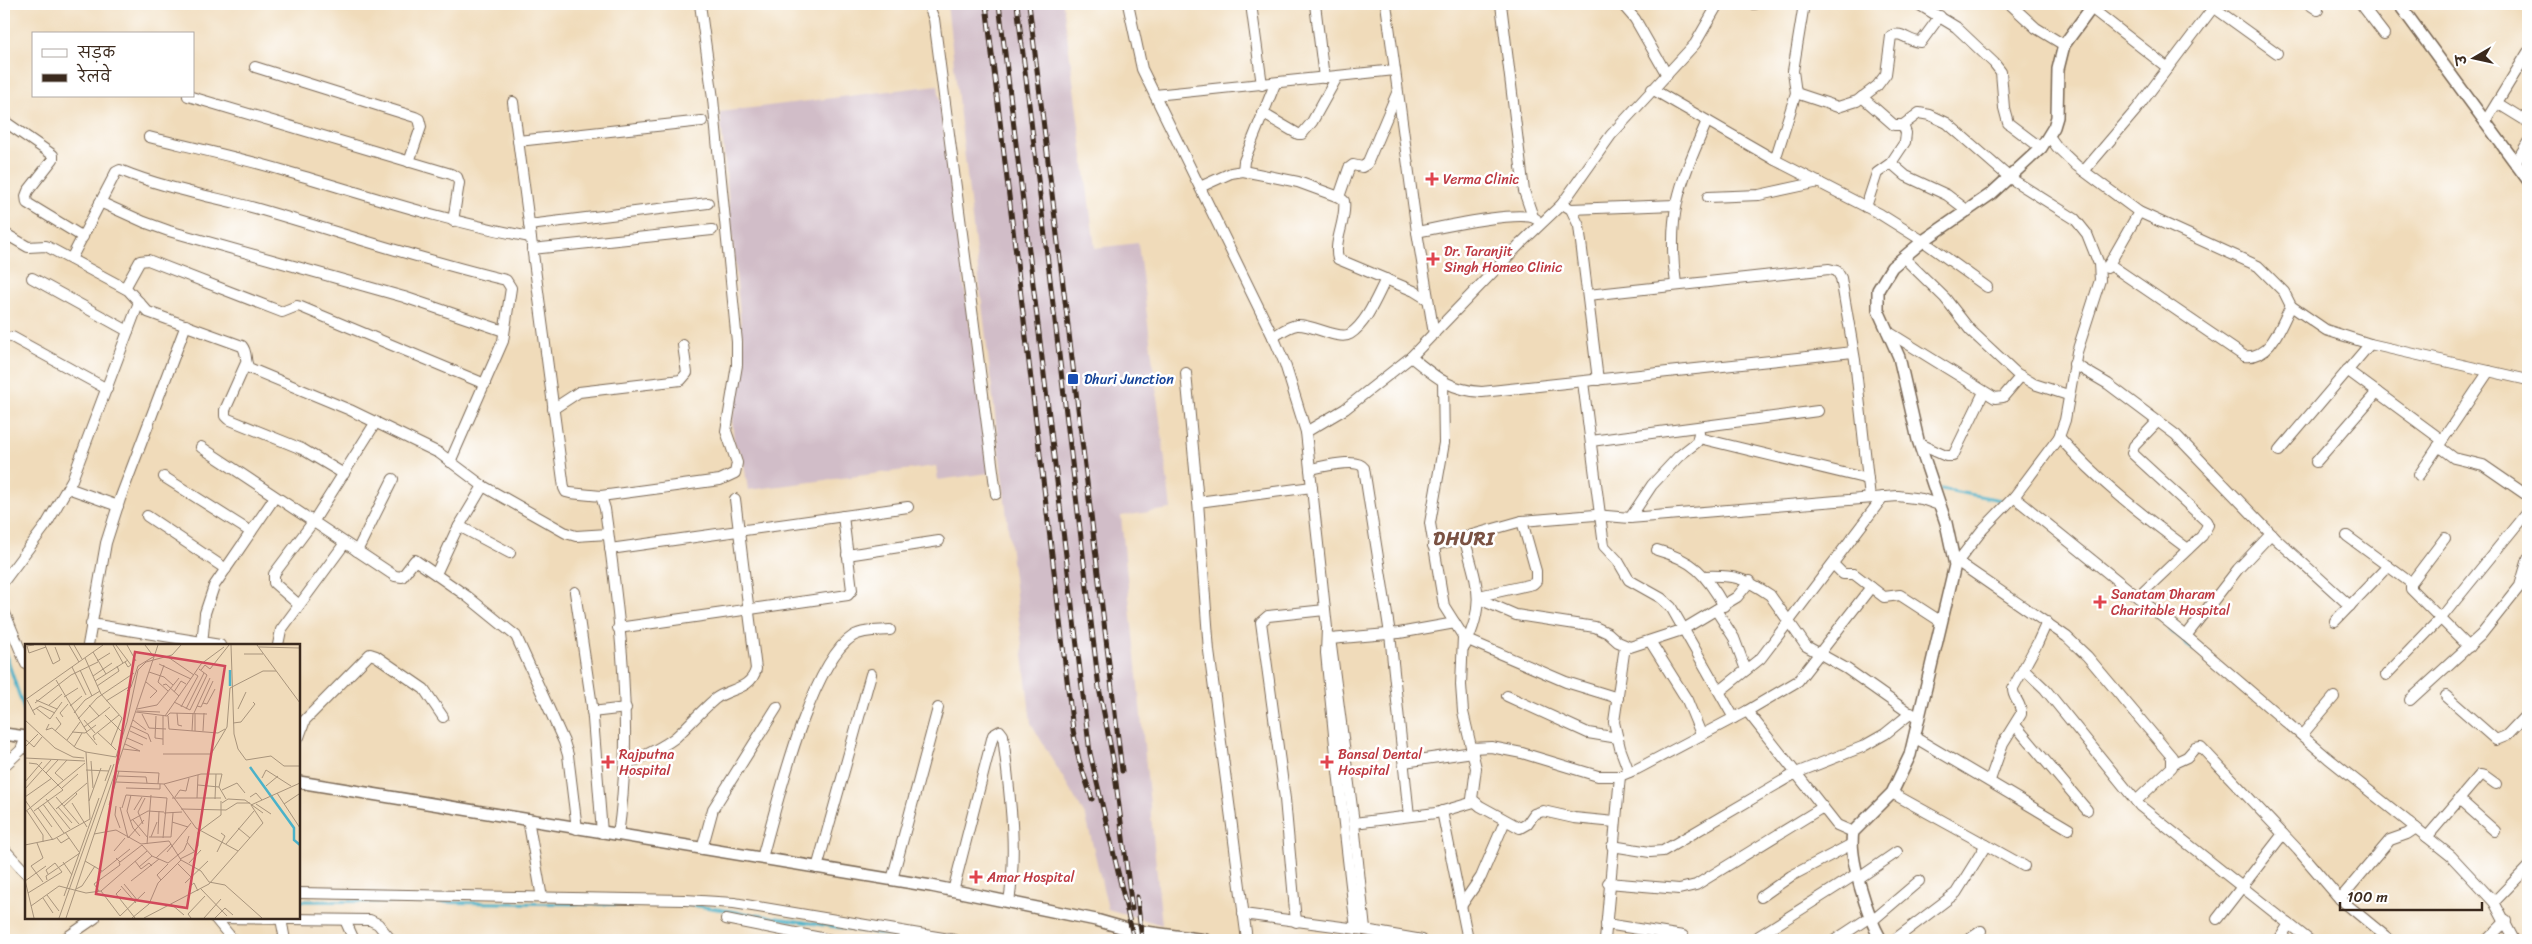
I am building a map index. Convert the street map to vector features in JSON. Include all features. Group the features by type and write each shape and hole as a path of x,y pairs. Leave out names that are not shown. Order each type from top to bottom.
{"street":[{"path":"513,102 553,409 566,492 601,496 720,480 735,473 737,463 726,431 737,365 736,342 714,99 700,4"},
{"path":"928,4 934,19 996,494"},
{"path":"1128,4 1137,54 1285,364 1306,432 1327,628 1326,652 1335,745 1360,929"},
{"path":"1251,4 1262,85"},
{"path":"1315,4 1324,78"},
{"path":"1386,4 1417,232 1434,334"},
{"path":"1501,4 1524,191 1537,220"},
{"path":"1622,4 1636,19 1667,75"},
{"path":"1566,207 1603,145 1652,88 1667,75 1695,44 1718,4"},
{"path":"1742,4 1755,4"},
{"path":"1775,160 1796,93 1793,71 1804,4"},
{"path":"1808,4 1819,4"},
{"path":"1918,4 1956,27 1998,68 2002,77 2004,108 2008,123 2041,148"},
{"path":"2010,4 2036,28 2064,45"},
{"path":"2361,4 2384,34"},
{"path":"2399,4 2528,180"},
{"path":"2168,68 2093,6 2064,45 2058,69 2057,117 2049,136 2041,148 2010,178 1892,267 1878,290 1878,310 1899,357 1906,380 1919,444 1946,523 1956,564 2047,622 2087,656 2172,758 2174,763"},
{"path":"2084,171 2168,68 2211,6 2277,53"},
{"path":"1796,93 1838,107 1862,97 1877,86 1886,74 1891,36 1895,34 1913,41 1922,42 1940,16"},
{"path":"2486,122 2528,52"},
{"path":"255,67 419,119 421,127 409,162"},
{"path":"1155,95 1395,70"},
{"path":"1262,114 1298,134 1302,134 1312,122 1336,77"},
{"path":"1243,171 1244,161 1274,84"},
{"path":"1652,88 1775,160 1866,207 1924,242 1988,288"},
{"path":"1339,197 1349,168 1353,165 1362,167 1367,164 1397,92"},
{"path":"1862,97 1894,125 1903,125 1919,113 1937,118 1968,141 2010,178 2068,213 2081,224 2094,248 2099,264 2100,280"},
{"path":"195,98 457,177 459,183 453,221"},
{"path":"2497,103 2528,122"},
{"path":"4,120 53,155 53,159 26,196 27,203 83,236"},
{"path":"518,141 702,121"},
{"path":"1676,284 1672,250 1675,205 1707,121"},
{"path":"1866,207 1877,174 1897,156 1906,138 1903,125"},
{"path":"150,136 283,171 453,221 530,237"},
{"path":"2049,136 2057,147 2084,171 2139,212 2258,266 2284,292 2291,306 2326,330 2370,344 2528,380"},
{"path":"2516,162 2528,142"},
{"path":"1891,163 1906,176 1947,195 1968,211"},
{"path":"71,259 116,172 120,170 150,182 255,208 437,264 506,280 511,288 504,331 485,384 450,462"},
{"path":"1200,187 1231,173 1243,171 1298,182 1339,197 1344,201 1344,211 1337,251 1338,259 1427,298"},
{"path":"1708,197 1758,195 1819,182"},
{"path":"100,202 160,228 404,297 504,331"},
{"path":"529,224 708,203"},
{"path":"1306,432 1345,408 1411,357 1537,220 1566,207 1675,205"},
{"path":"1566,207 1579,226 1598,380"},
{"path":"1881,940 1871,919 1859,876 1852,844 1853,832 1892,793 1904,773 1914,737 1915,716 1956,564 1983,528 2014,497 2059,437 2065,420 2074,364 2100,280 2139,212"},
{"path":"1417,232 1497,218 1537,220"},
{"path":"532,249 712,230"},
{"path":"4,233 28,247 46,246 125,288 148,312 242,346 247,354 246,364 225,410 225,416 228,420 302,449 344,474"},
{"path":"1904,258 1945,298 1970,330 2021,376 2034,384 2068,395"},
{"path":"125,288 140,261 148,260 282,312 297,306 300,307 485,384"},
{"path":"2109,264 2244,356 2264,352 2272,342 2291,306"},
{"path":"1588,294 1834,269 1841,278 1853,352 1870,498"},
{"path":"32,278 128,331"},
{"path":"1272,337 1290,327 1298,325 1342,336 1351,334 1368,312 1386,279"},
{"path":"4,581 46,525 68,488 139,302"},
{"path":"88,644 102,559 118,506 186,325"},
{"path":"1886,330 1995,398 2003,397 2021,376"},
{"path":"12,336 107,389"},
{"path":"2279,452 2370,344"},
{"path":"553,409 579,392 681,380 687,373 684,345"},
{"path":"1411,357 1443,382 1457,389 1482,392 1853,352"},
{"path":"246,364 254,370 376,422 439,453 483,486 566,533 576,536 608,534"},
{"path":"2074,364 2108,384 2176,435 2271,534 2350,606"},
{"path":"2347,370 2440,443 2454,458 2483,464 2528,496"},
{"path":"2419,475 2489,371"},
{"path":"1186,373 1209,651 1247,940"},
{"path":"1443,382 1444,443 1430,512 1433,546 1444,606 1456,623 1466,644 1551,676 1618,698"},
{"path":"1583,382 1592,441 1603,540 1607,550 1618,561 1629,580 1668,603 1734,718"},
{"path":"1919,444 1946,456 1953,456 1984,392"},
{"path":"2316,462 2377,392"},
{"path":"1592,441 1698,433 1818,411"},
{"path":"2138,597 2206,530 2206,521 2132,453 2133,448 2158,421"},
{"path":"299,605 274,583 274,574 313,522 376,422"},
{"path":"1698,433 1868,478"},
{"path":"1630,518 1652,484 1679,456 1694,445 1698,433"},
{"path":"2059,437 2078,458 2108,485 2188,549"},
{"path":"201,448 399,578 415,560 516,636 564,742 568,755 577,829"},
{"path":"1310,469 1354,462 1362,464 1364,468 1390,634 1409,816"},
{"path":"164,477 251,532"},
{"path":"357,551 392,479"},
{"path":"436,574 459,526 483,486"},
{"path":"1198,502 1312,487"},
{"path":"68,488 118,506"},
{"path":"601,496 610,549 626,708 625,764 618,835"},
{"path":"91,624 203,644 208,601 226,569 275,497"},
{"path":"1433,546 1522,521 1601,515 1630,518 1883,497 1912,497 1939,505"},
{"path":"1720,691 1762,658 1790,624 1883,497"},
{"path":"2014,497 2186,636 2302,735 2456,861 2494,902 2506,921 2514,940"},
{"path":"625,764 658,749 675,737 714,700 726,692 741,688 754,676 756,669 735,499"},
{"path":"610,549 908,507"},
{"path":"2386,675 2440,618 2528,512"},
{"path":"147,516 226,569"},
{"path":"618,628 848,595 852,590 843,516"},
{"path":"1479,598 1536,581 1522,521"},
{"path":"459,526 510,553"},
{"path":"2186,636 2238,570 2271,534"},
{"path":"2348,536 2411,583"},
{"path":"1464,537 1479,598 1478,612 1466,644 1461,685 1463,712 1476,768 1472,796 1474,802 1520,828 1524,828 1534,814 1543,811 1574,818 1615,822"},
{"path":"2445,538 2411,583 2412,591 2468,647"},
{"path":"847,555 939,540"},
{"path":"278,644 281,630 345,543"},
{"path":"1657,550 1686,561 1705,576 1734,638 1746,670"},
{"path":"2410,700 2481,635 2520,586 2528,559"},
{"path":"1833,564 1843,574 1854,574 1886,598 1900,595 1940,621"},
{"path":"2335,621 2388,566"},
{"path":"1705,576 1738,576 1750,581 1770,595 1806,646 1846,669 1915,716"},
{"path":"1479,598 1516,615 1596,627 1608,633 1625,646 1636,646 1682,630 1737,597 1750,581"},
{"path":"1404,762 1491,747 1522,753 1598,776 1624,774 1747,711 1798,680 1820,655 1835,631 1871,587"},
{"path":"575,592 592,712 602,832"},
{"path":"1296,922 1285,799 1261,622 1268,616 1325,610"},
{"path":"4,611 25,662"},
{"path":"1990,780 2003,743 2016,725 2021,709 2012,694 2013,688 2047,622"},
{"path":"1330,639 1390,634 1456,623"},
{"path":"1327,628 1354,823 1360,929"},
{"path":"762,858 793,749 820,679 832,658 854,636 890,630"},
{"path":"1650,641 1687,700 1701,734"},
{"path":"1604,940 1612,846 1624,774 1614,722 1625,646"},
{"path":"300,734 305,720 370,654 376,656 424,689 443,718"},
{"path":"2024,669 2045,689 2148,814 2309,940"},
{"path":"817,868 871,674"},
{"path":"1507,696 1588,733 1618,738"},
{"path":"2446,696 2496,740 2506,736 2528,713"},
{"path":"2302,735 2334,697"},
{"path":"702,849 713,809 777,707"},
{"path":"592,712 626,708"},
{"path":"892,880 938,708"},
{"path":"1747,711 1841,829 1853,832"},
{"path":"1612,846 1650,852 1663,851 1796,773 1862,746 1915,716"},
{"path":"2016,725 2088,810"},
{"path":"953,891 993,735 1000,731 1003,735 1014,841 1014,872 1009,902"},
{"path":"4,734 25,744 4,766"},
{"path":"1914,737 1990,780 2069,829"},
{"path":"2136,800 2174,763 2187,757 2194,748 2201,747 2283,834 2340,899 2390,940"},
{"path":"2427,837 2480,775 2485,776 2496,784"},
{"path":"300,782 892,880 1096,920 1131,930 1205,940"},
{"path":"1892,793 2024,866"},
{"path":"2459,800 2495,831"},
{"path":"1354,823 1442,811 1474,802"},
{"path":"1608,883 1678,889 1696,885 1823,807"},
{"path":"1442,811 1468,940"},
{"path":"528,819 542,898"},
{"path":"1461,906 1481,877 1505,821"},
{"path":"2340,899 2390,840 2407,834 2416,828"},
{"path":"2217,919 2283,834"},
{"path":"1761,897 1791,876 1852,844"},
{"path":"1894,940 1956,893 1986,845"},
{"path":"4,849 25,872"},
{"path":"1759,936 1897,852"},
{"path":"2494,902 2528,867"},
{"path":"1835,940 1871,919 1919,881"},
{"path":"300,893 734,903 955,940"},
{"path":"1244,914 1360,929 1422,940"},
{"path":"63,940 93,919"},
{"path":"216,919 233,940"},
{"path":"285,940 281,919 374,922 391,940"},
{"path":"345,920 354,940"},
{"path":"726,920 832,940"},
{"path":"2487,940 2506,921"},
{"path":"1606,924 1683,936"},
{"path":"2279,940 2289,924"},
{"path":"1968,940 1981,931"}],"shaded area":[{"name":"Dhuri Junction","path":"947,4 1063,4 1095,248 1138,243 1171,509 1121,516 1162,925 1108,909 1086,817 1031,723"},
{"path":"938,85 989,473 938,480 936,466 748,490 743,457 734,443 732,419 745,365 720,112"}],"waterway":[{"path":"1941,489 2001,500"},
{"path":"2170,630 2194,650"},
{"path":"4,649 25,713"},
{"path":"300,901 691,905 922,940"}],"railway":[{"path":"986,4 1073,730 1079,760 1092,799"},
{"path":"999,4 1090,753 1134,940"},
{"path":"1017,4 1099,688 1113,759 1132,909"},
{"path":"1029,4 1122,771"},
{"path":"1137,897 1142,940"}],"place":[{"name":"Verma Clinic","path":"1432,179"},
{"name":"Dr. Taranjit Singh Homeo Clinic","path":"1433,259"},
{"name":"Dhuri Junction","path":"1073,379"},
{"name":"Sanatam Dharam Charitable Hospital","path":"2100,602"},
{"name":"Rajputna Hospital","path":"608,762"},
{"name":"Bansal Dental Hospital","path":"1327,762"},
{"name":"Amar Hospital","path":"976,877"}],"district":[{"name":"DHURI","path":"1464,538"}]}
